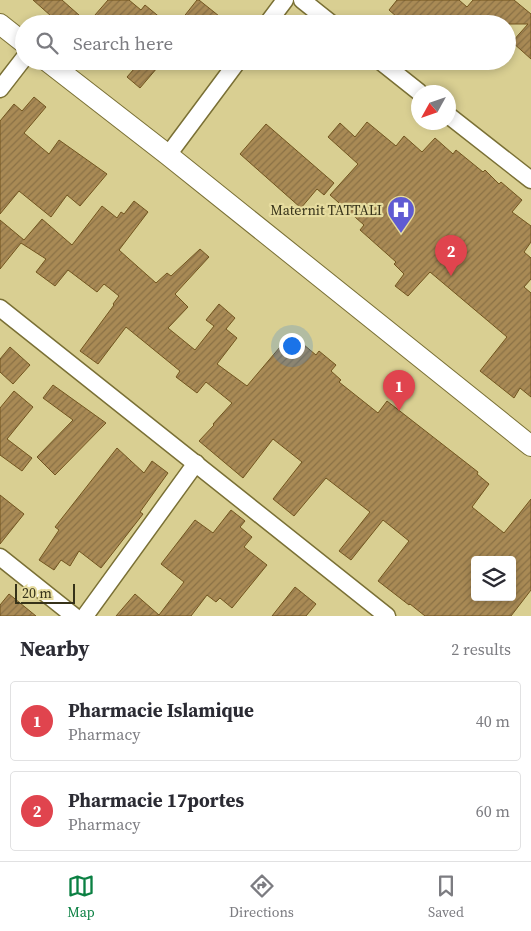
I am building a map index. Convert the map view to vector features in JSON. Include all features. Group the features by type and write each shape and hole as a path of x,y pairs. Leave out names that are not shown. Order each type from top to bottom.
{"street":[{"path":"273,15 284,0"},
{"path":"302,0 321,15"},
{"path":"0,24 15,36"},
{"path":"0,89 15,70"},
{"path":"59,70 168,155 531,446"},
{"path":"168,155 231,70"},
{"path":"391,70 411,86"},
{"path":"456,122 531,180"},
{"path":"0,308 387,616"},
{"path":"85,616 196,463"},
{"path":"0,556 74,616"}],"building":[{"path":"33,0 62,0 79,15 50,15"},
{"path":"108,0 129,0 141,10 145,5 157,15 95,15"},
{"path":"199,0 218,15 185,15"},
{"path":"397,0 459,0 467,7 473,0 514,0 531,14 531,59 516,46 516,38 528,24 516,24 516,15 395,15 389,10"},
{"path":"133,70 155,70 140,88 127,77"},
{"path":"34,97 46,107 24,133 49,154 59,140 107,174 80,206 67,195 51,217 19,191 0,214 0,121 14,104 22,111"},
{"path":"367,122 396,146 404,136 422,152 435,138 453,154 456,150 483,172 485,170 499,184 501,182 522,200 512,212 531,226 531,242 524,252 531,258 531,279 524,287 531,293 531,397 520,388 514,398 480,371 507,337 430,272 408,296 395,286 404,274 394,264 396,262 360,230 364,225 330,195 358,164 328,137 340,123 355,137"},
{"path":"266,124 334,183 324,195 317,189 301,208 240,154"},
{"path":"134,201 148,212 119,250 156,283 167,273 171,276 200,249 209,257 175,294 188,307 168,328 195,350 214,326 206,320 219,304 235,318 226,329 237,338 217,364 247,386 291,334 316,355 319,351 336,365 331,371 341,380 339,382 378,413 387,401 478,472 477,474 489,484 472,507 504,533 531,499 531,590 511,616 425,616 378,581 409,541 383,520 351,560 339,551 370,512 326,478 294,516 273,499 302,462 273,439 243,478 199,441 232,403 206,382 197,393 176,377 180,371 126,327 98,364 80,351 119,296 104,284 97,292 68,270 55,286 36,272 46,259 21,243 0,269 0,220 24,240 42,219 72,245 102,206 117,218 121,212 124,214"},
{"path":"10,347 30,365 13,384 0,372 0,359"},
{"path":"53,385 106,423 55,475 37,457 73,420 43,398"},
{"path":"14,391 33,407 7,439 32,458 22,471 0,455 0,408"},
{"path":"117,448 144,473 152,461 168,473 140,512 143,514 101,568 79,551 70,566 61,560 54,570 39,560 59,530 55,527"},
{"path":"0,495 24,514 0,544"},
{"path":"231,510 245,521 240,527 252,537 244,547 267,565 232,608 220,598 216,602 207,595 191,616 116,616 135,594 159,615 184,582 161,564 195,520 213,533"},
{"path":"295,587 316,604 306,616 272,616"},
{"path":"9,594 36,616 0,616 0,605"}],"place":[{"name":"Maternit TATTALI","path":"401,234"},
{"name":"Pharmacie 17portes","path":"451,276"},
{"name":"Pharmacie Islamique","path":"399,411"}]}
